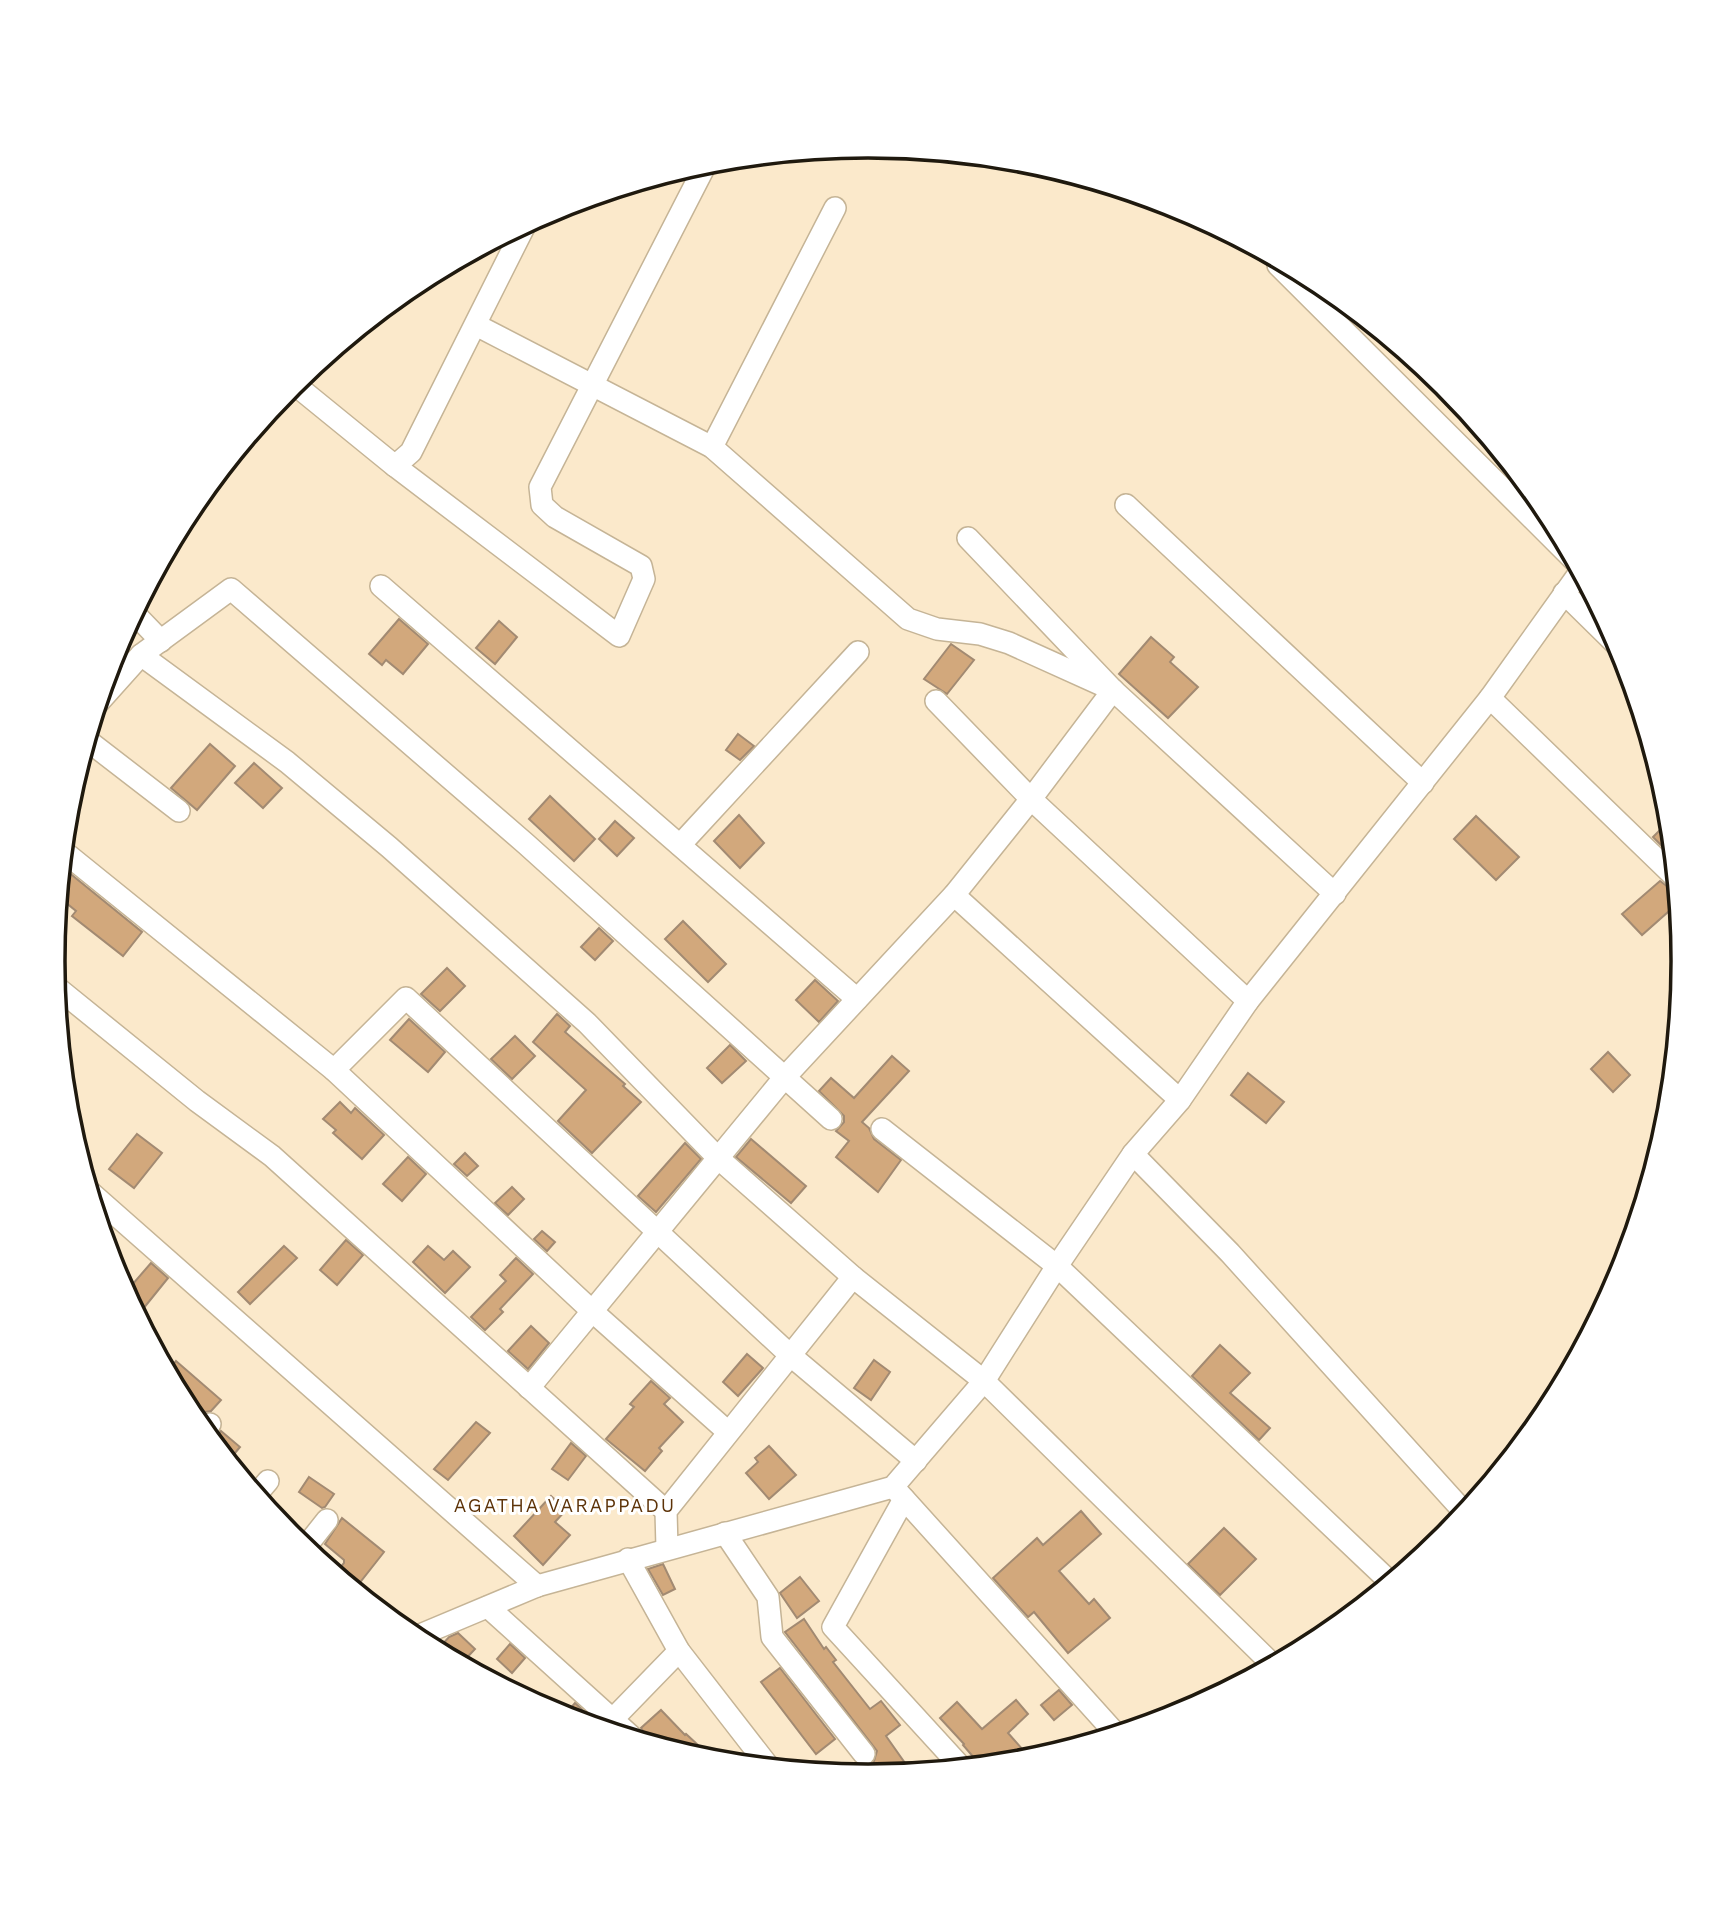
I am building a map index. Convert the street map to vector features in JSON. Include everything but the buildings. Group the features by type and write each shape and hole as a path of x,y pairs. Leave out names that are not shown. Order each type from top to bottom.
{"street":[{"path":"303,391 395,466 619,636 644,579 641,566 555,517 542,505 540,487 699,177"},
{"path":"712,447 835,208"},
{"path":"395,466 411,452 518,239"},
{"path":"1295,282 1548,534"},
{"path":"476,325 712,447 908,619 937,629 980,634 1009,643 1113,690"},
{"path":"1126,505 1423,783"},
{"path":"968,538 1113,690 1335,894"},
{"path":"954,1760 833,1627 898,1493 916,1461 984,1381 1133,1154 1180,1100 1248,1001 1490,698 1574,580"},
{"path":"381,586 857,999"},
{"path":"114,686 141,656 231,589 526,844 831,1119"},
{"path":"1564,593 1597,625"},
{"path":"141,621 161,641"},
{"path":"680,845 858,652"},
{"path":"141,656 287,762 389,847 587,1023 718,1158 853,1278 984,1381 1267,1659"},
{"path":"529,1388 784,1078 954,895 1113,690"},
{"path":"1490,698 1665,868"},
{"path":"936,701 1031,799 1248,1001"},
{"path":"94,746 179,811"},
{"path":"72,857 334,1070 592,1311 728,1432"},
{"path":"954,895 1180,1100"},
{"path":"66,995 197,1101 272,1156 666,1511"},
{"path":"334,1070 406,998 790,1355 916,1461"},
{"path":"883,1129 1057,1266 1384,1576"},
{"path":"1133,1154 1230,1253 1458,1506"},
{"path":"102,1202 537,1586"},
{"path":"667,1548 666,1511 853,1278"},
{"path":"430,1634 537,1586 725,1533 898,1493"},
{"path":"898,1493 1110,1727"},
{"path":"311,1540 327,1520"},
{"path":"725,1533 768,1597 772,1637 864,1754"},
{"path":"628,1559 679,1651 762,1758"},
{"path":"488,1607 617,1724"},
{"path":"612,1720 679,1651"}],"district":[{"name":"AGATHA VARAPPADU","path":"565,1505"}]}
